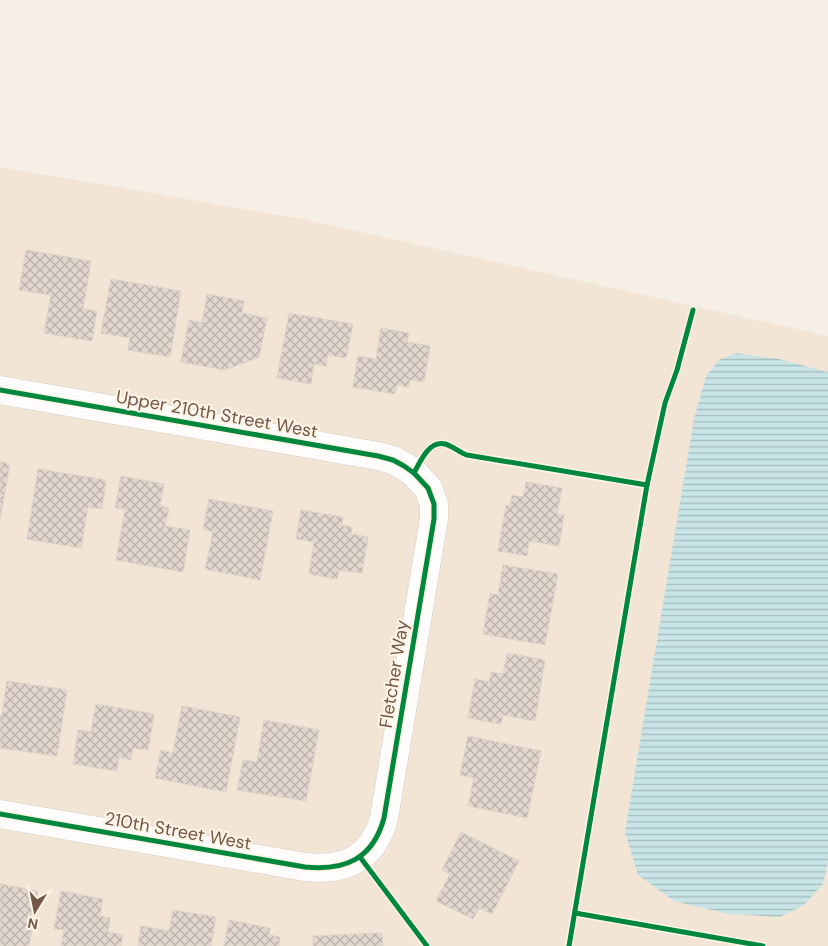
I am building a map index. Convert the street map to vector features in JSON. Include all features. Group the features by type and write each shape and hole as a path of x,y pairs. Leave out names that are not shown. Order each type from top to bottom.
{"street":[{"name":"Upper 210th Street West","path":"0,390 378,456 393,460 404,466 421,481"},
{"name":"Fletcher Way","path":"350,862 360,857 373,843 381,831 384,818 434,520 434,504 428,488 421,481"},
{"name":"210th Street West","path":"0,814 305,867 321,869 350,862"}],"shaded area":[{"path":"0,167 302,219 828,336 828,946 0,946"}],"water":[{"path":"736,353 779,359 828,372 828,861 823,884 804,905 780,917 728,914 674,901 638,875 625,832 694,419 706,376 719,360"}],"building":[{"path":"26,250 91,261 83,309 97,311 92,341 44,333 51,295 19,290"},
{"path":"111,279 181,291 170,357 128,350 130,338 101,333"},
{"path":"207,294 244,301 242,313 267,318 259,357 225,370 181,362 189,320 202,323"},
{"path":"289,313 353,324 346,358 328,355 326,366 314,364 311,384 277,378"},
{"path":"381,328 409,333 407,342 430,346 424,382 410,380 409,387 397,385 395,394 353,387 358,356 376,359"},
{"path":"0,462 10,464 0,519"},
{"path":"38,469 106,480 102,509 88,507 81,548 27,539"},
{"path":"121,476 164,484 160,506 169,508 165,526 190,530 183,572 116,560 125,509 115,508"},
{"path":"526,482 562,488 557,514 564,515 559,546 529,541 527,556 498,551 506,505 510,506 512,495 523,497"},
{"path":"209,499 273,511 260,580 205,569 213,532 203,529"},
{"path":"301,510 343,517 342,525 352,527 351,534 368,537 362,573 339,570 337,579 309,574 314,542 296,539"},
{"path":"503,565 558,574 545,645 483,634 490,593 498,595"},
{"path":"507,653 545,660 535,721 503,715 501,724 468,718 475,679 489,682 491,672 503,674"},
{"path":"7,681 67,690 57,756 0,748 0,715 2,715"},
{"path":"96,704 154,714 148,750 133,748 131,760 119,757 117,771 73,764 78,730 91,732"},
{"path":"182,706 240,717 226,792 155,778 161,750 173,753"},
{"path":"264,720 319,730 306,801 237,790 243,760 257,762"},
{"path":"468,736 541,751 527,818 468,806 474,778 460,775"},
{"path":"461,832 519,861 492,914 479,908 473,919 436,901 450,874 442,870"},
{"path":"0,884 38,891 29,946 0,946"},
{"path":"61,891 103,899 100,916 110,918 108,932 123,935 121,946 61,946 64,930 54,929"},
{"path":"173,910 216,917 211,946 138,946 141,926 169,931"},
{"path":"229,920 270,928 269,935 280,937 279,946 224,946"},
{"path":"382,933 383,946 313,946 313,936"}],"cycle path":[{"path":"569,946 647,485 665,403 677,370 693,310"},
{"path":"0,390 378,456 393,460 414,473 428,488 434,504 434,519 384,818 373,844 365,853 345,864 333,867 305,867 0,814"},
{"path":"414,473 422,458 434,445 445,444 467,455 647,485"},
{"path":"360,857 427,946"},
{"path":"575,913 763,946"}]}
